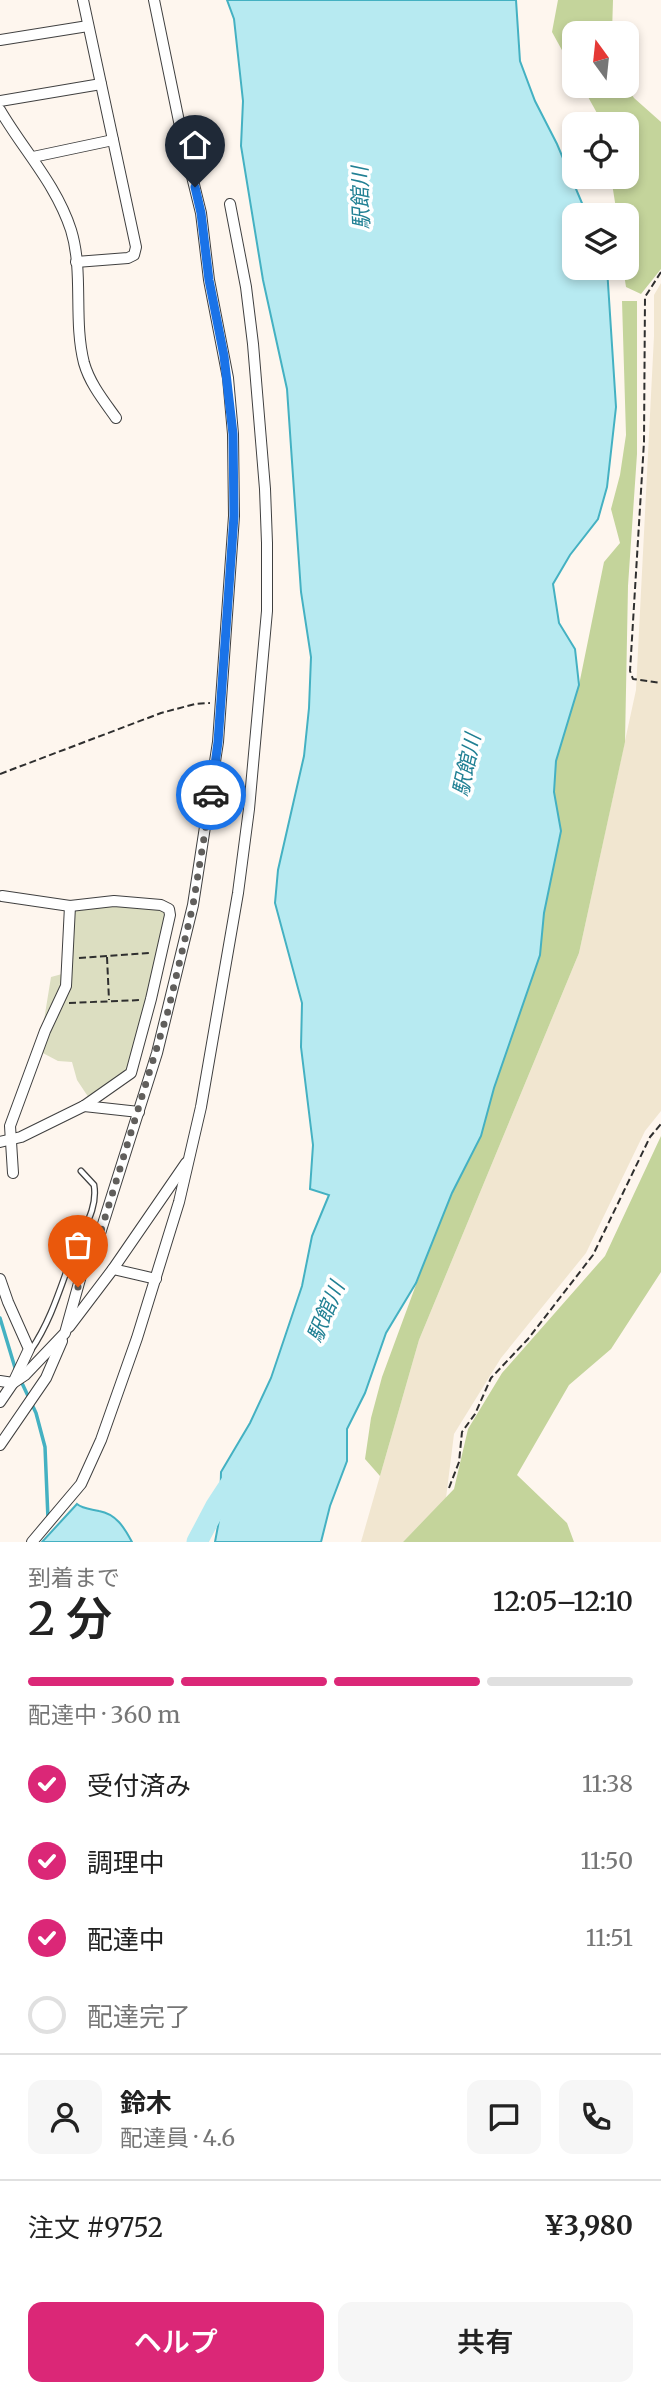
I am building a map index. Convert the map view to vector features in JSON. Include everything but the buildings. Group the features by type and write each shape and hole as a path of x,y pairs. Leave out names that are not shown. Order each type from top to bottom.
{"street":[{"path":"76,262 128,258 134,255 136,247 83,0"},
{"path":"0,1445 46,1378 65,1333 84,1265 97,1244 166,1021 193,905 212,786 234,516 231,411 221,335 209,280 201,213 154,0"},
{"path":"0,40 88,26"},
{"path":"0,101 102,84"},
{"path":"0,110 51,186 72,234 85,365 100,396 116,418"},
{"path":"33,157 113,140"},
{"path":"32,1542 81,1484 101,1440 156,1279 179,1202 201,1107 238,893 249,808 267,611 265,489 253,344 246,287 230,204"},
{"path":"2,896 71,906 114,901 166,906 170,915 163,953 131,1073 84,1106 33,1132 4,1142"},
{"path":"13,1173 4,1142 65,986 71,906"},
{"path":"84,1106 139,1112"},
{"path":"0,1381 13,1383 26,1375 65,1333 113,1269 189,1158"},
{"path":"113,1269 156,1279"},
{"path":"0,1279 29,1353 0,1402"}],"lane":[{"path":"29,1353 57,1301 74,1251 94,1206 94,1185 81,1171"}],"path":[{"path":"661,272 645,297 644,442 630,671 633,679 661,683"},
{"path":"0,774 161,713 195,704 220,702"},
{"path":"67,960 163,953"},
{"path":"107,956 109,1001"},
{"path":"58,1003 151,999"},
{"path":"449,1488 459,1462 462,1432 475,1414 491,1378 527,1339 593,1255 650,1137 661,1124"}],"shaded area":[{"path":"661,283 661,1111 645,1131 586,1253 501,1358 454,1434 446,1498 403,1542 361,1542 419,1340 579,953 636,690 654,295"}],"green space":[{"path":"558,0 613,0 612,21 562,21 562,50 552,32"},
{"path":"589,98 634,98 661,122 661,269 641,294 626,287 625,280 639,280 639,203 615,203 613,189 639,189 639,112 596,112"},
{"path":"622,301 637,301 637,454 628,586 625,742 579,953 419,1340 380,1476 365,1459 371,1418 382,1377 431,1244 452,1193 481,1136 494,1088 540,955 544,913 561,831 554,792 556,761 579,685 604,562 620,543 611,509 626,435"},
{"path":"114,905 159,908 167,916 129,1070 89,1098 77,1080 72,1062 58,1061 39,1051 51,977 62,974 73,912 75,909"},
{"path":"661,1136 661,1272 611,1349 569,1385 517,1475 567,1523 574,1542 403,1542 454,1489 468,1429 502,1373 605,1256"}],"water":[{"path":"227,0 516,0 520,61 535,101 562,156 562,189 576,189 582,203 562,203 562,280 608,280 616,407 607,487 598,519 570,555 553,584 559,623 575,649 579,685 556,761 554,792 561,831 544,913 540,955 494,1088 481,1136 452,1193 416,1283 386,1333 365,1393 347,1429 347,1461 330,1506 321,1542 215,1542 220,1515 221,1472 250,1423 271,1378 302,1286 312,1236 329,1195 310,1189 313,1145 301,1047 302,1003 275,903 278,870 304,756 311,657 301,592 287,389 263,280 241,146 243,101 234,19"},
{"path":"77,1504 115,1518 132,1542 42,1542"}],"waterway":[{"path":"0,1318 16,1371"},
{"path":"21,1381 36,1413 45,1447 48,1519"},
{"name":"駅館川","path":"197,1542 235,1477"}],"way so far":[{"path":"78,1287 84,1265 97,1244 157,1053 193,905 211,795"}],"route":[{"path":"195,187 228,378 233,434 234,516 218,742 211,795"}]}
